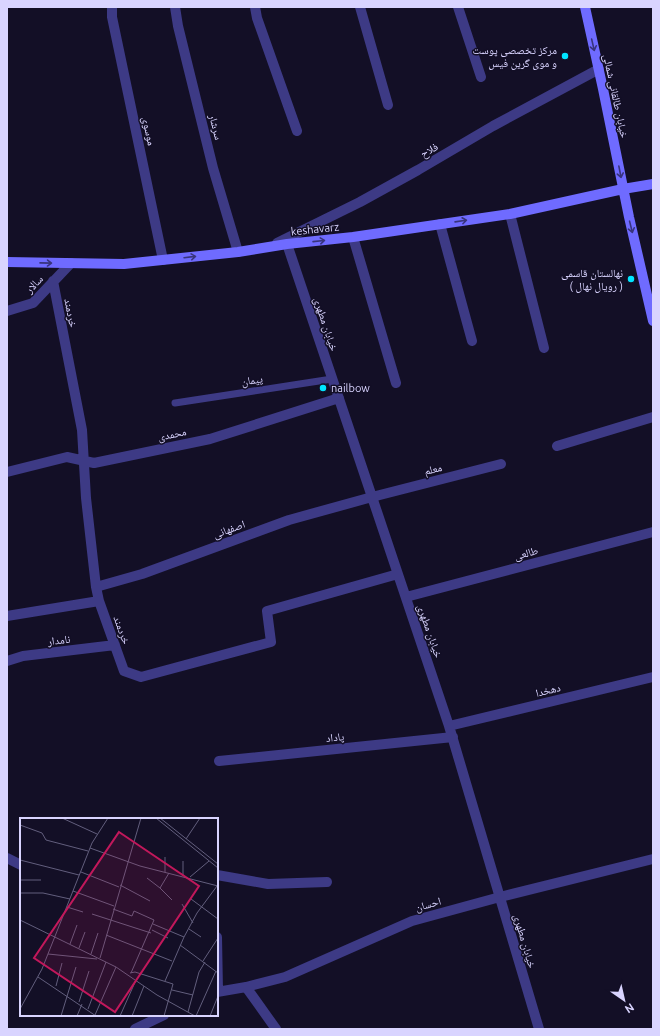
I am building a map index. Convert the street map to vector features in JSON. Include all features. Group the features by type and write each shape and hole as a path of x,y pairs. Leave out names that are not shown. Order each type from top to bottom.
{"main road":[{"name":"خیابان طالقانی شمالی","path":"585,7 641,268 650,289"},
{"name":"keshavarz","path":"7,262 124,264 238,252 510,214 623,189 653,184"},
{"path":"650,289 653,321"}],"street":[{"name":"موسوی","path":"112,7 163,260"},
{"name":"سرشار","path":"176,7 178,26 213,168 238,252"},
{"path":"255,7 297,131"},
{"path":"360,7 388,105"},
{"path":"458,7 481,77"},
{"name":"فلاح","path":"268,247 366,198 493,126 599,69"},
{"path":"510,214 544,348"},
{"path":"440,224 472,341"},
{"path":"353,237 396,383"},
{"name":"خیابان مطهری","path":"287,244 449,726 539,1029"},
{"name":"سالار","path":"7,311 33,303 71,263"},
{"name":"خردمند","path":"53,281 82,430 86,498 96,586 99,601 124,671 141,677 271,642 267,611 398,574"},
{"name":"محمدی","path":"7,472 67,457 94,463 210,439 339,398"},
{"path":"557,446 653,417"},
{"name":"معلم","path":"372,497 501,464"},
{"name":"اصفهانی","path":"96,586 142,574 289,520 372,497"},
{"name":"طالعی","path":"406,597 653,532"},
{"path":"7,616 99,601"},
{"name":"نامدار","path":"7,660 23,656 115,645"},
{"name":"دهخدا","path":"449,726 653,677"},
{"name":"پاداد","path":"219,761 452,737"},
{"path":"7,858 20,864"},
{"name":"احسان","path":"218,992 246,987 285,977 412,921 500,896 653,859"},
{"path":"218,875 268,884 326,882"},
{"path":"246,987 276,1029"},
{"path":"135,1029 162,1016"}],"lane":[{"name":"پیمان","path":"175,403 332,379"}],"place":[{"name":"مرکز تخصصی پوست و موی گرین فیس","path":"565,56"},
{"name":"نهالستان قاسمی ( رویال نهال )","path":"631,279"},
{"name":"nailbow","path":"323,388"}]}
